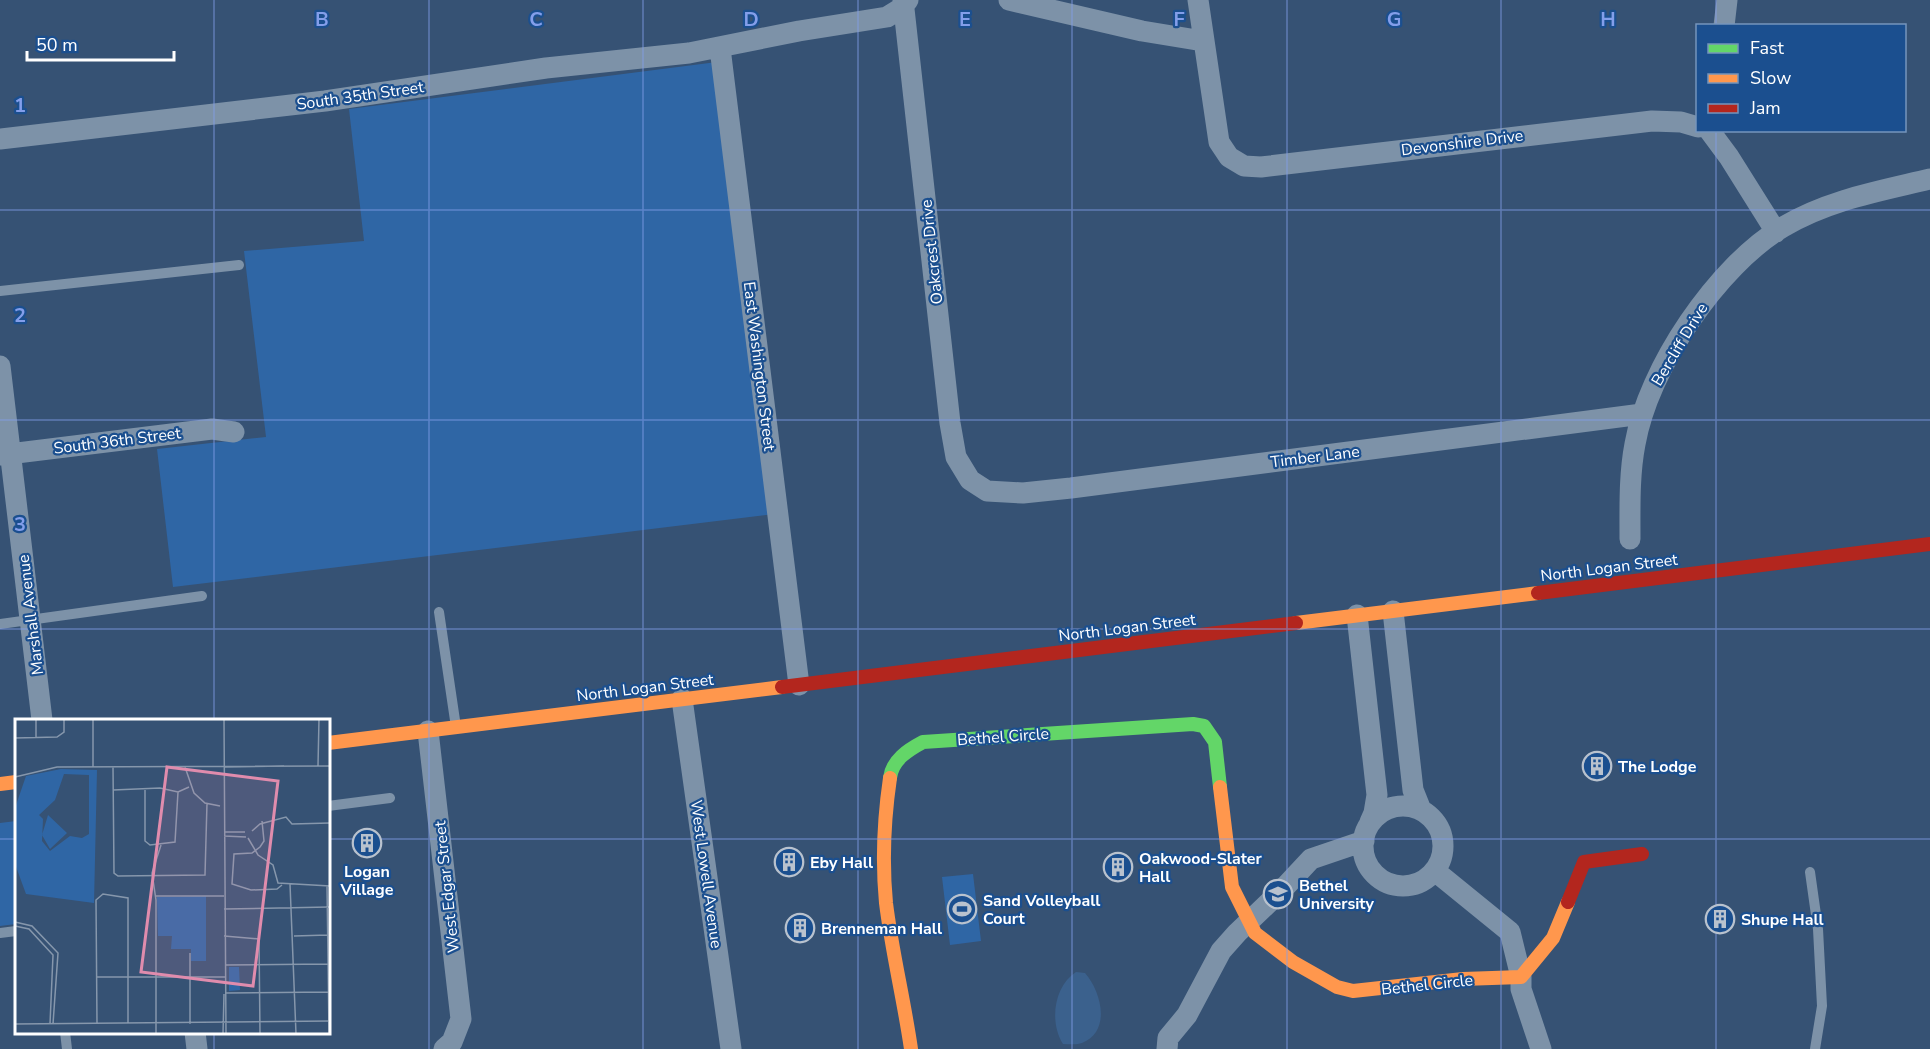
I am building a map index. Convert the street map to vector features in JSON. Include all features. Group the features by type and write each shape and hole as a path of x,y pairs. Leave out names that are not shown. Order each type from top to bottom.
{"street":[{"path":"1009,0 1142,31 1203,41 1198,0"},
{"path":"1724,24 1727,0"},
{"name":"South 35th Street","path":"0,139 325,101 546,68 689,53 799,31 887,17 905,2"},
{"name":"Oakcrest Drive","path":"905,2 950,423 956,457 970,480 987,491"},
{"name":"Devonshire Drive","path":"1203,41 1219,142 1229,157 1244,166 1261,167 1652,121 1681,122 1696,126"},
{"name":"East Washington Street","path":"720,48 799,685"},
{"path":"1709,132 1729,157 1776,232"},
{"name":"Bercliff Drive","path":"1630,539 1630,501 1635,444 1646,402 1668,357 1694,314 1720,281 1747,254 1783,227 1819,210 1861,195 1930,179"},
{"name":"Marshall Avenue","path":"0,366 6,454 31,621 42,719"},
{"name":"Timber Lane","path":"987,491 1023,494 1642,414"},
{"name":"South 36th Street","path":"6,454 212,429 234,432"},
{"name":"North Logan Street","path":"330,743 1930,544"},
{"path":"1393,611 1413,790 1421,810"},
{"path":"1167,1049 1168,1038 1187,1015 1221,951 1311,859 1367,832 1382,811 1405,806 1421,810 1434,821 1443,837 1444,849 1441,861 1435,871 1418,884 1408,886 1384,881 1368,865 1364,853 1367,832 1374,813 1377,795 1357,615"},
{"name":"West Lowell Avenue","path":"682,699 731,1049"},
{"name":"Bethel Circle","path":"911,1049 888,920 884,848 891,770 906,752 923,742 1193,724 1204,726 1215,742 1232,887 1255,933 1293,962 1337,987 1353,991 1462,979 1521,977"},
{"name":"West Edgar Street","path":"428,731 461,1019 448,1045"},
{"path":"0,784 15,782"},
{"path":"1521,977 1553,938 1584,862 1642,854"},
{"path":"1435,871 1510,932 1543,948"},
{"path":"1510,932 1521,977 1521,989 1541,1049"},
{"path":"195,1034 197,1049"}],"lane":[{"path":"0,291 239,265"},
{"path":"0,624 202,596"},
{"path":"439,612 457,728"},
{"path":"330,806 390,798"},
{"path":"1810,872 1818,929 1822,1006 1815,1049"},
{"path":"0,933 15,931"},
{"path":"65,1034 67,1049"}],"shaded area":[{"path":"717,62 775,514 173,587 157,449 266,437 244,251 364,241 349,109"},
{"path":"15,821 15,924 0,926 0,823"},
{"name":"Sand Volleyball Court","path":"973,874 981,941 950,945 942,877"},
{"path":"1076,972 1085,973 1096,990 1101,1010 1100,1020 1097,1030 1091,1037 1080,1044 1063,1044 1056,1025 1056,1005 1063,986"}],"traffic: fast":[{"path":"890,778 897,761 906,752 923,742 1193,724 1204,726 1215,742 1220,787"}],"traffic: slow":[{"path":"1296,623 1538,593"},
{"path":"330,743 782,687"},
{"path":"890,778 884,840 886,903 911,1049"},
{"path":"0,784 15,782"},
{"path":"1220,787 1232,887 1255,933 1293,962 1337,987 1353,991 1463,979 1521,977 1553,938 1568,902"}],"traffic: jam":[{"path":"1538,593 1930,544"},
{"path":"782,687 1296,623"},
{"path":"1568,902 1584,862 1642,854"}],"place":[{"name":"The Lodge","path":"1597,766"},
{"name":"Logan Village","path":"367,843"},
{"name":"Eby Hall","path":"789,862"},
{"name":"Oakwood-Slater Hall","path":"1118,867"},
{"name":"Bethel University","path":"1278,894"},
{"name":"Sand Volleyball Court","path":"962,909"},
{"name":"Shupe Hall","path":"1720,919"},
{"name":"Brenneman Hall","path":"800,928"}]}
